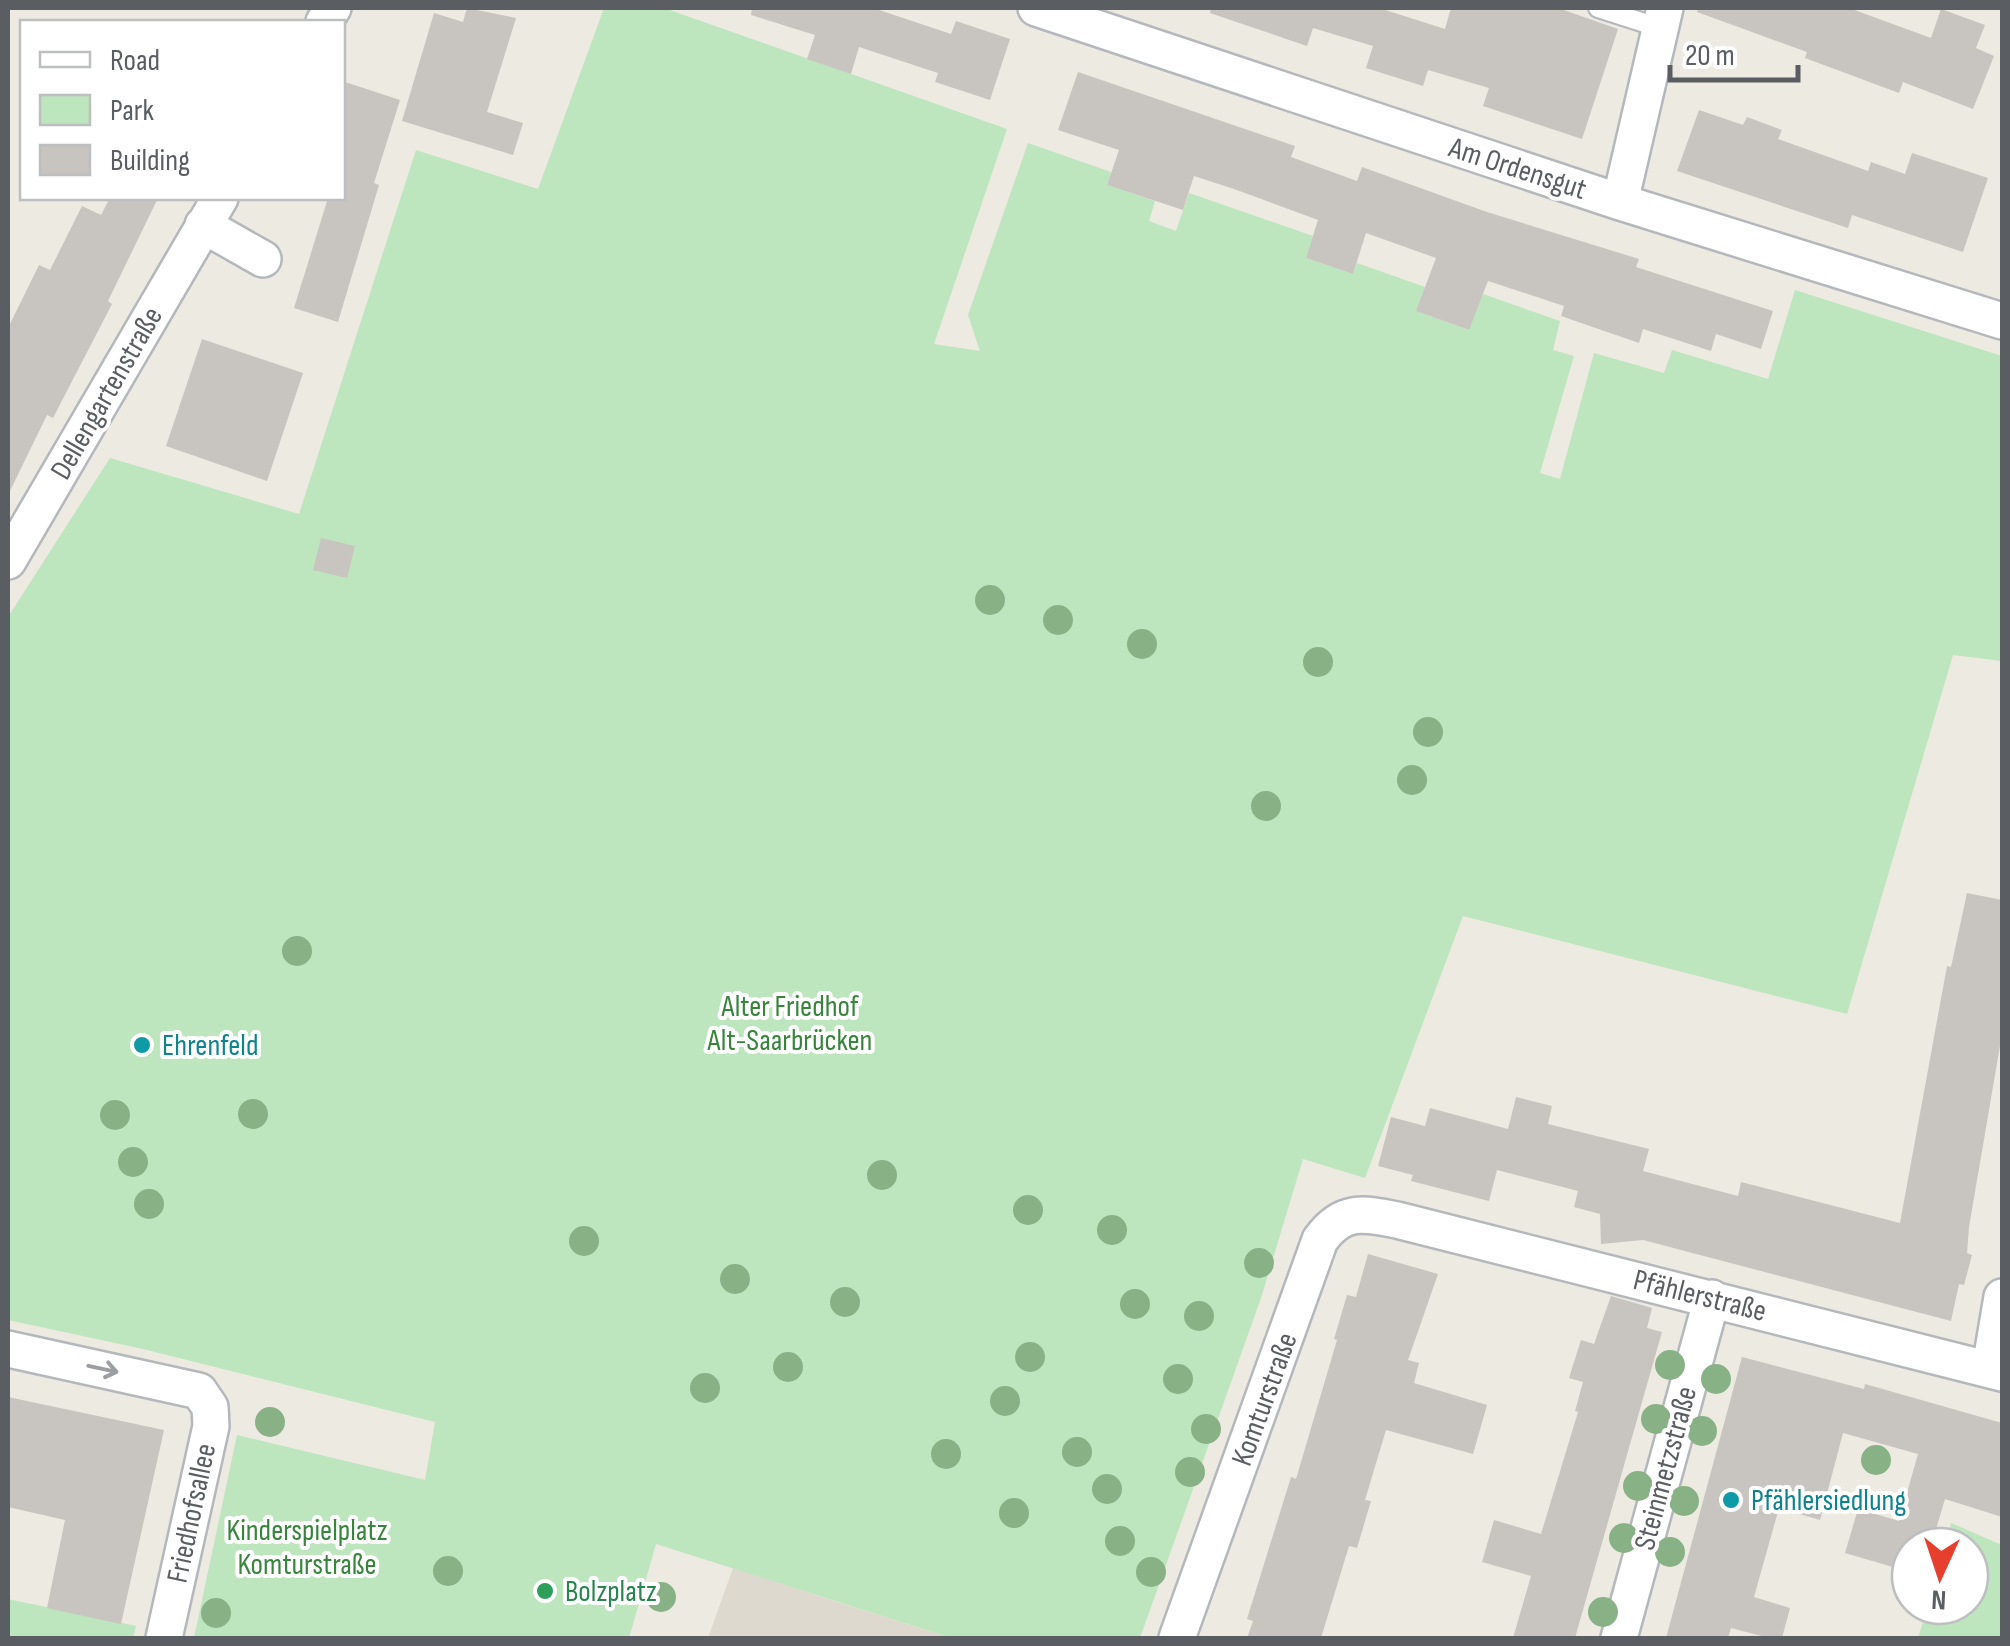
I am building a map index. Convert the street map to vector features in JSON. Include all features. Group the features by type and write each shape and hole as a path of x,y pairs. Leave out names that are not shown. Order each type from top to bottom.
{"street":[{"name":"Am Ordensgut","path":"1036,8 1620,202 2002,321"},
{"path":"1620,202 1662,18"},
{"name":"Dellengartenstraße","path":"8,560 212,211 264,259"},
{"name":"Komturstraße","path":"1177,1638 1320,1240 1330,1226 1347,1216 1368,1214 1397,1220"},
{"name":"Pfählerstraße","path":"1397,1220 1996,1370"},
{"path":"1996,1370 2002,1297"},
{"name":"Steinmetzstraße","path":"1618,1638 1712,1298"},
{"name":"Friedhofsallee","path":"8,1349 198,1390 210,1407 210,1426 164,1638"}],"lane":[{"path":"1598,8 1662,18"}],"shaded area":[{"path":"733,1568 831,1600 952,1638 708,1638"}],"green space":[{"name":"Alter Friedhof Alt-Saarbrücken","path":"604,8 664,8 1007,129 934,344 980,351 968,315 1028,143 1111,172 1107,185 1155,201 1149,221 1176,231 1189,193 1313,236 1306,258 1353,274 1357,263 1425,287 1417,311 1468,330 1483,294 1560,321 1553,350 1574,356 1540,473 1560,479 1594,353 1664,373 1672,350 1768,379 1795,290 2002,356 2002,661 1953,655 1847,1014 1463,916 1365,1178 1303,1159 1261,1298 1140,1638 952,1638 656,1544 629,1638 194,1638 237,1435 425,1480 435,1422 143,1349 8,1320 8,617 110,458 299,514 416,150 538,189"},
{"path":"1990,1540 2002,1545 2002,1638 1918,1638 1922,1626 1990,1626"},
{"path":"8,1599 136,1626 133,1638 8,1638"}],"building":[{"path":"467,8 516,18 487,112 523,123 513,155 402,121 434,13 463,22"},
{"path":"752,8 873,8 951,34 956,21 1010,39 990,100 935,82 938,73 859,47 851,74 807,59 815,35 751,15"},
{"path":"1211,8 1379,8 1445,29 1451,8 1558,8 1618,29 1582,139 1483,106 1489,88 1428,70 1423,86 1366,68 1373,46 1313,28 1307,46 1210,13"},
{"path":"1698,8 1849,8 1931,38 1941,9 1985,25 1976,48 1994,56 1973,109 1903,82 1899,93 1805,58 1807,52 1697,12"},
{"path":"1078,72 1295,146 1291,157 1357,181 1362,167 1487,212 1639,259 1636,267 1773,311 1761,349 1716,334 1711,351 1643,329 1639,343 1561,316 1564,306 1488,281 1469,330 1416,311 1436,258 1366,233 1353,274 1306,258 1318,220 1234,189 1194,176 1183,210 1107,185 1119,150 1058,130"},
{"path":"345,82 400,100 338,322 294,308 327,200 345,200"},
{"path":"1699,110 1743,125 1747,117 1782,130 1778,139 1868,171 1871,162 1905,174 1912,153 1988,178 1963,252 1852,215 1848,228 1677,171"},
{"path":"109,200 157,200 108,301 112,304 53,418 47,415 8,495 8,328 39,265 50,270 82,206 101,215"},
{"path":"202,339 303,373 267,481 166,446"},
{"path":"321,538 355,546 347,578 313,570"},
{"path":"1967,893 2002,900 2002,1034 1969,1227 1967,1253 1972,1255 1964,1285 1959,1284 1951,1321 1643,1240 1601,1244 1600,1214 1574,1207 1578,1191 1497,1170 1489,1201 1411,1181 1413,1175 1378,1166 1391,1117 1425,1126 1430,1108 1508,1129 1516,1097 1552,1106 1548,1124 1649,1149 1643,1171 1738,1196 1741,1182 1900,1223 1947,966 1951,967"},
{"path":"1368,1254 1438,1274 1408,1360 1419,1363 1414,1383 1487,1405 1473,1454 1386,1430 1365,1500 1371,1501 1357,1548 1349,1546 1321,1638 1247,1638 1253,1621 1247,1619 1291,1477 1296,1479 1347,1295 1356,1297"},
{"path":"1611,1296 1652,1308 1647,1328 1662,1332 1575,1638 1513,1638 1531,1576 1482,1562 1494,1520 1541,1534 1578,1412 1575,1411 1583,1382 1569,1378 1581,1340 1594,1344"},
{"path":"1742,1357 1864,1389 1865,1384 2002,1423 2002,1517 1945,1499 1937,1526 1890,1526 1890,1566 1845,1553 1858,1509 1899,1521 1918,1454 1843,1433 1820,1520 1779,1508 1754,1597 1790,1608 1782,1638 1731,1628 1728,1638 1666,1638"},
{"path":"8,1397 164,1430 121,1624 47,1608 65,1520 8,1507"}],"place":[{"name":"Ehrenfeld","path":"142,1045"},
{"name":"Pfählersiedlung","path":"1731,1500"},
{"name":"Bolzplatz","path":"545,1591"}],"park label":[{"name":"Kinderspielplatz Komturstraße","path":"307,1547"}]}
